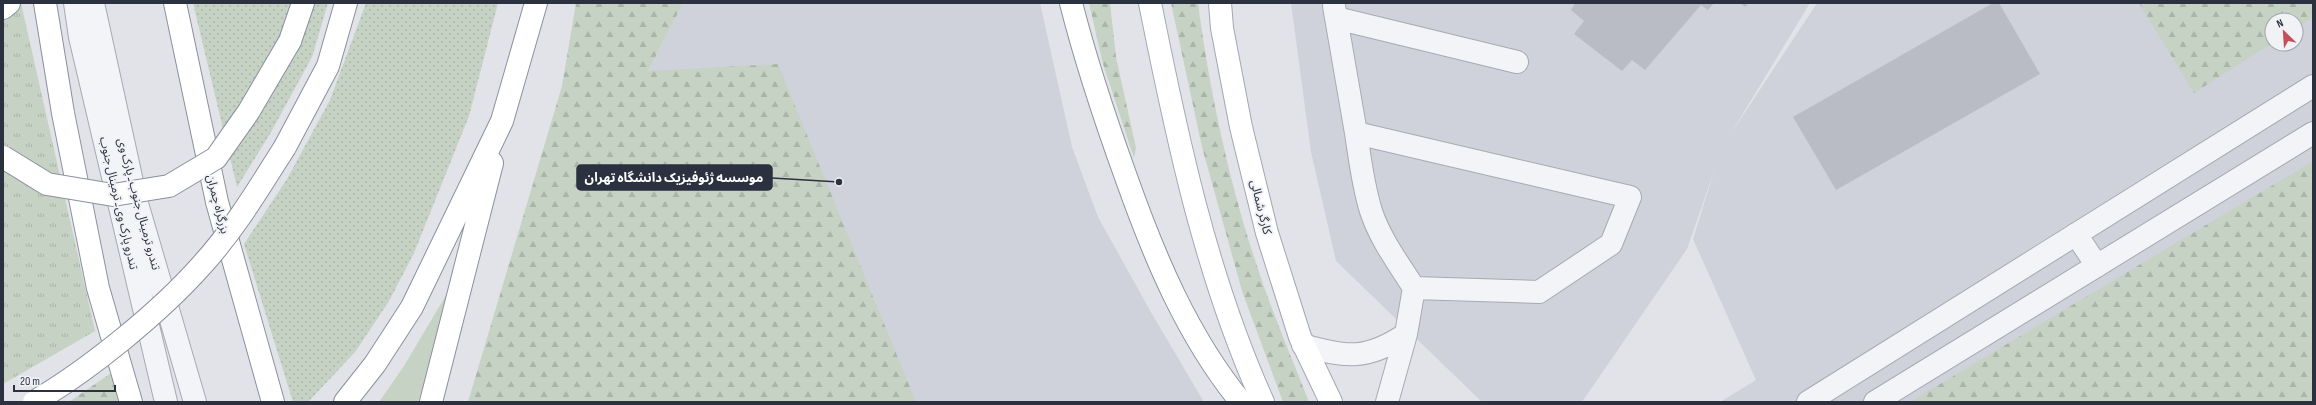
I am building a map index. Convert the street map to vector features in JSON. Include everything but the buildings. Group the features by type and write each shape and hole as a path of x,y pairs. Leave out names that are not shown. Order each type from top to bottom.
{"main road":[{"path":"3,8 9,3"},
{"path":"45,3 62,113 98,288 131,402"},
{"name":"بزرگراه چمران","path":"175,3 217,202 273,402"},
{"path":"3,157 48,184 112,195 169,186 216,158 249,111 290,42 303,3"},
{"path":"34,402 51,392 112,347 159,307 201,267 233,228 285,147 328,66 346,3"},
{"path":"1071,3 1107,124 1137,209 1166,280 1189,327 1241,402"},
{"path":"1150,3 1166,84 1208,252 1222,296 1263,402"},
{"name":"کارگر شمالی","path":"1220,3 1222,28 1241,127 1267,233 1304,345 1331,402"},
{"path":"431,402 502,121 535,4"},
{"path":"345,402 375,364 412,307 502,121"}],"lane":[{"name":"تندرو پارک وی ـ ترمینال جنوب","path":"75,3 82,45 166,402"},
{"name":"تندرو ترمینال جنوب ـ پارک وی","path":"93,3 136,200 195,402"},
{"path":"1387,402 1406,334 1414,288 1382,236 1371,212 1364,183 1335,11 1517,62"},
{"path":"1808,402 2313,86"},
{"path":"1356,133 1630,197 1611,244 1539,292 1414,288"},
{"path":"1875,402 2313,133"},
{"path":"2076,234 2097,266"},
{"path":"1304,345 1340,355 1364,354 1387,347 1406,334"}],"shaded area":[{"path":"683,3 1040,3 1072,147 1098,217 1152,314 1204,402 503,402 648,71"},
{"path":"1291,3 1810,3 1730,135 1817,3 2313,3 2313,402 1720,402 1756,380 1693,239 1715,168 1687,249 1582,402 1482,402 1336,261 1311,152"}],"green space":[{"path":"3,3 21,3 95,331 3,384"},
{"path":"193,3 328,3 312,57 270,134 237,187"},
{"path":"366,3 498,3 469,116 414,253 389,301 355,352 308,402 293,402 244,244 287,179 330,100"},
{"path":"576,3 683,3 648,71 778,64 916,402 468,402 562,86"},
{"path":"1089,3 1110,3 1116,57 1136,148 1134,158 1103,64"},
{"path":"1171,3 1198,3 1214,101 1237,200 1268,298 1309,402 1283,402 1242,291 1202,147"},
{"path":"2139,3 2313,3 2313,17 2304,23 2304,12 2264,12 2264,48 2194,93"},
{"path":"2313,161 2313,402 1910,402"},
{"path":"458,275 418,402 379,402 404,366"},
{"path":"114,371 125,402 69,402"}],"place":[{"name":"موسسه ژئوفیزیک دانشگاه تهران","path":"839,182"}]}
